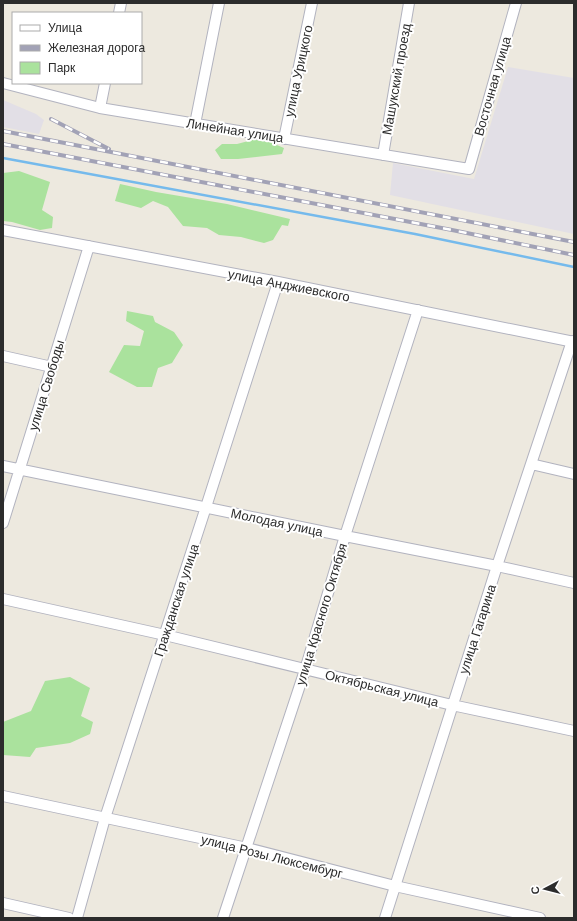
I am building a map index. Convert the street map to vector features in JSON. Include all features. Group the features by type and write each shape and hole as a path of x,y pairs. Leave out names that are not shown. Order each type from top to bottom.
{"street":[{"path":"195,124 219,3"},
{"name":"улица Урицкого","path":"284,138 312,3"},
{"name":"Машукский проезд","path":"383,155 409,3"},
{"name":"Восточная улица","path":"469,169 516,3"},
{"name":"Линейная улица","path":"3,83 100,108 469,169"},
{"path":"100,108 105,84"},
{"name":"улица Анджиевского","path":"3,230 278,282 573,341"},
{"name":"улица Свободы","path":"3,523 89,246"},
{"name":"Гражданская улица","path":"77,918 105,818 278,282"},
{"name":"улица Красного Октября","path":"223,918 305,670 345,536 418,310"},
{"name":"улица Гагарина","path":"384,918 530,464 573,341"},
{"path":"3,356 52,367"},
{"path":"530,464 574,474"},
{"name":"Молодая улица","path":"3,466 574,583"},
{"name":"Октябрьская улица","path":"3,600 164,635 452,706 574,731"},
{"name":"улица Розы Люксембург","path":"3,796 247,848 395,886 540,918"},
{"path":"3,903 69,918"}],"shaded area":[{"path":"508,67 574,78 574,234 390,195 393,163 474,179"},
{"path":"3,100 36,114 44,120 39,134 3,127"}],"green space":[{"path":"260,138 284,148 282,154 238,159 221,159 215,150 222,144 237,144"},
{"path":"19,171 50,182 42,210 53,217 52,228 40,230 3,221 3,173"},
{"path":"120,184 156,192 227,204 290,219 288,226 282,225 273,240 264,243 241,237 219,235 207,228 183,226 168,207 153,201 141,208 115,201"},
{"path":"127,311 153,316 155,322 174,332 183,345 172,363 158,368 152,387 137,387 109,372 124,345 140,346 144,331 126,321"},
{"path":"70,677 90,688 81,716 93,722 90,734 70,743 36,748 30,757 3,755 3,722 31,711 45,681"}],"waterway":[{"path":"3,158 415,234 574,267"}],"railway":[{"path":"51,119 109,149"},
{"path":"3,131 574,242"},
{"path":"3,144 452,230 574,255"}]}
